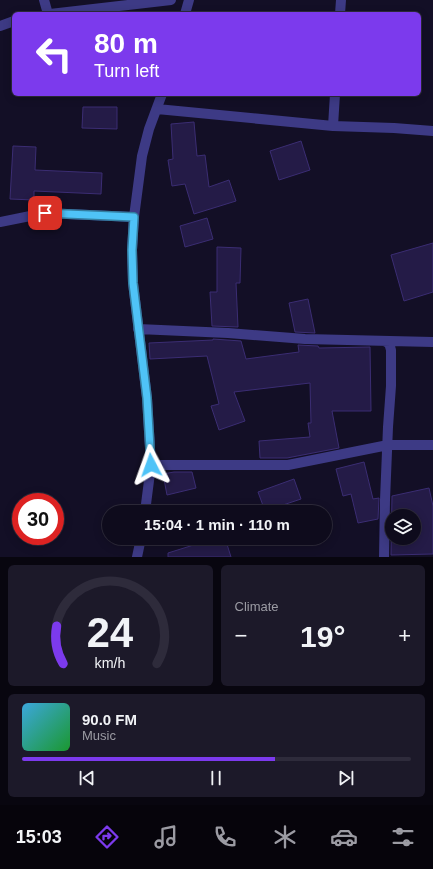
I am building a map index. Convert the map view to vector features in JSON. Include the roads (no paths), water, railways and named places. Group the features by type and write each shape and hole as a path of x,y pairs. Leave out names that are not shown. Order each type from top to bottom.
{"street":[{"path":"44,0 48,12"},
{"path":"66,12 171,0"},
{"path":"186,12 189,0"},
{"path":"340,12 341,0"},
{"path":"0,26 12,22"},
{"path":"146,505 151,465 147,398 138,329 132,250 134,217 142,156 149,129 161,96"},
{"path":"333,126 335,96"},
{"path":"157,109 333,126 433,131"},
{"path":"0,222 45,213 134,217"},
{"path":"138,329 305,339 433,342"},
{"path":"384,557 385,500 392,350 389,343 386,342"},
{"path":"151,465 288,465 388,445 433,445"},
{"path":"137,557 140,545"}]}
